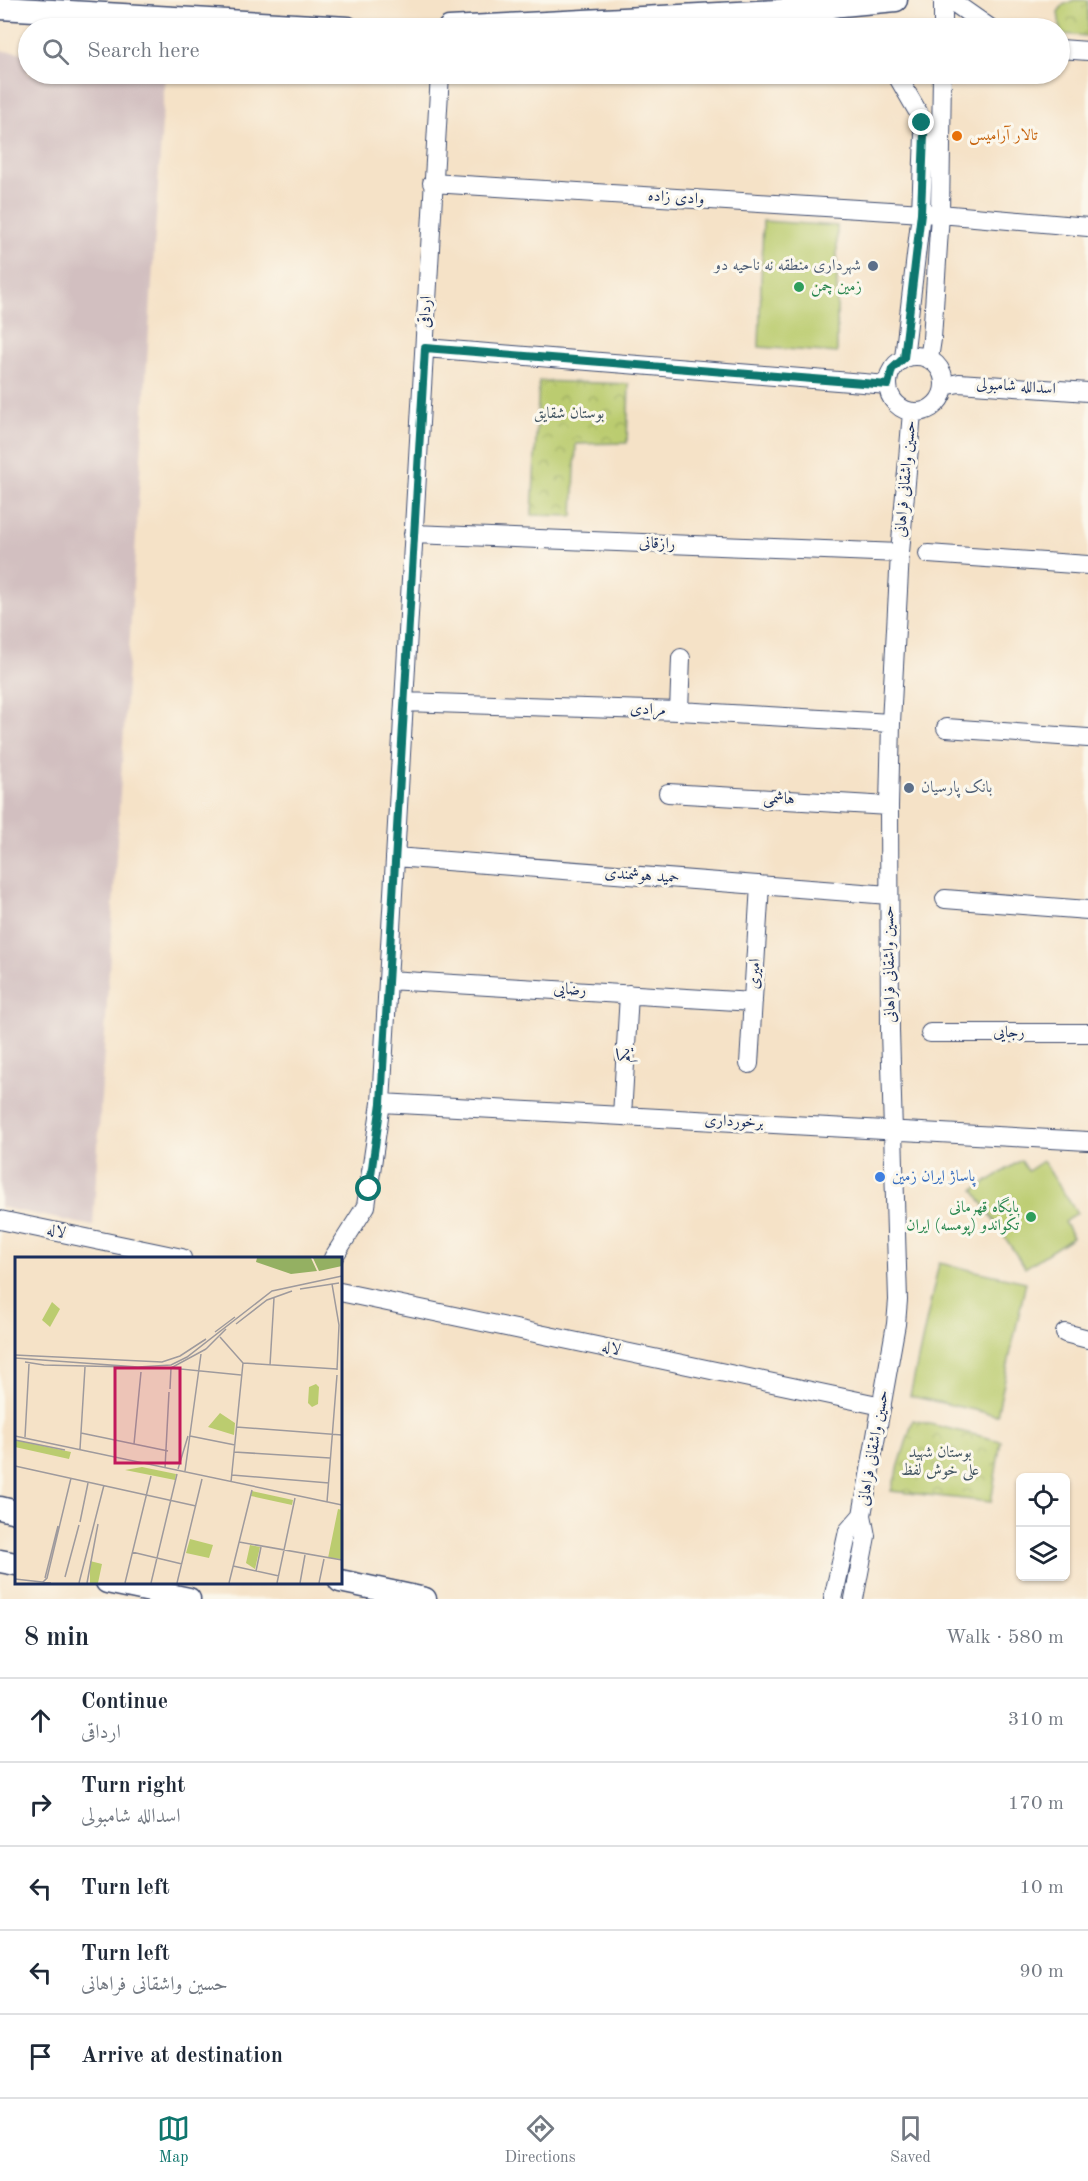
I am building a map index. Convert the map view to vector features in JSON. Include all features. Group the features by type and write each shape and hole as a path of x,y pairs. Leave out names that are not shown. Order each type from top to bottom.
{"main road":[{"path":"644,18 777,11 896,0"},
{"path":"0,8 174,18"},
{"path":"0,1508 15,1512"},
{"path":"0,1561 15,1564"},
{"path":"342,1581 426,1599"},
{"path":"117,1584 189,1599"}],"street":[{"path":"943,0 943,18"},
{"path":"950,0 976,18"},
{"path":"777,11 804,18"},
{"path":"1070,50 1088,51"},
{"name":"ارداقی","path":"334,1257 366,1206 381,1103 439,84"},
{"path":"903,84 922,123 924,134 921,213 904,358"},
{"path":"928,359 932,339 940,214 942,84"},
{"name":"وادی زاده","path":"432,183 940,214"},
{"path":"940,214 1088,227"},
{"path":"425,348 888,385"},
{"path":"921,356 928,359 940,370 945,386 943,393 934,406 927,410 912,412 896,403 888,385 892,369 904,358 921,356"},
{"name":"اسدالله شامبولی","path":"945,386 959,382 1088,392"},
{"name":"حسین واشقانی فراهانی","path":"854,1599 866,1536 862,1515 896,1324 898,1300 889,895 891,723 900,553 912,412"},
{"name":"رازقانی","path":"413,534 900,553"},
{"path":"928,554 1088,565"},
{"path":"679,711 681,658"},
{"name":"مرادی","path":"404,702 679,711 891,723"},
{"path":"946,728 1088,738"},
{"name":"هاشمی","path":"668,793 890,806"},
{"name":"حمید هوشمندی","path":"395,857 889,895"},
{"name":"امیری","path":"749,1064 760,885"},
{"path":"945,899 1088,910"},
{"name":"رضایی","path":"388,980 753,1002"},
{"name":"یکم","path":"622,1116 628,994"},
{"name":"رجایی","path":"930,1033 1088,1033"},
{"name":"برخورداری","path":"381,1103 1088,1141"},
{"name":"لاله","path":"0,1220 177,1257"},
{"name":"لاله","path":"342,1292 882,1406"},
{"path":"1065,1333 1088,1339"},
{"name":"حسین واشقانی فراهانی","path":"833,1599 848,1531 862,1515"}],"shaded area":[{"path":"0,51 18,52 18,84 164,84 93,1226 0,1207"}],"green space":[{"path":"1074,0 1088,0 1088,36 1070,35 1070,18 1059,18 1058,12 1063,5"},
{"name":"زمین چمن","path":"763,221 837,226 837,353 759,347"},
{"name":"بوستان شقایق","path":"539,381 629,384 627,443 576,444 573,516 532,515"},
{"name":"پایگاه قهرمانی تکواندو (پومسه) ایران","path":"1021,1160 1028,1171 1043,1161 1077,1213 1064,1222 1073,1237 1025,1268 974,1190"},
{"path":"939,1263 1026,1282 997,1415 910,1396"},
{"name":"بوستان شهید علی خوش لفظ","path":"913,1420 1001,1441 991,1502 891,1491"}],"place":[{"name":"تالار آرامیس","path":"957,136"},
{"name":"شهرداری منطقه نه ناحیه دو","path":"873,266"},
{"name":"زمین چمن","path":"799,287"},
{"name":"بانک پارسیان","path":"909,788"},
{"name":"پاساژ ایران زمین","path":"880,1177"},
{"name":"پایگاه قهرمانی تکواندو (پومسه) ایران","path":"1031,1217"}],"route":[{"path":"369,1189 381,1103 425,348 888,385 892,369 904,358 921,213 924,134 922,123"}]}
